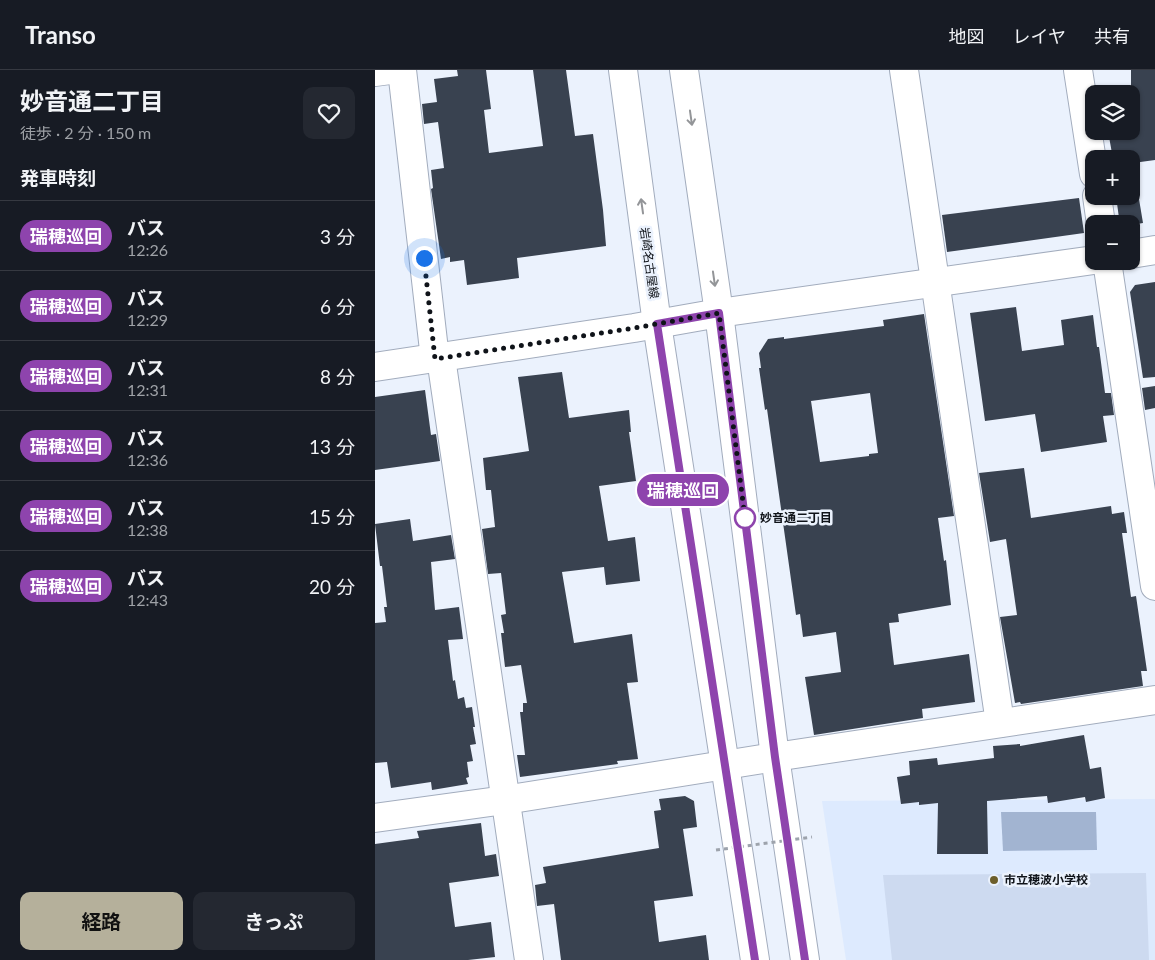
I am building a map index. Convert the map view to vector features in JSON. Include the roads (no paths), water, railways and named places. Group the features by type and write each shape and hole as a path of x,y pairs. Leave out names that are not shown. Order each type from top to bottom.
{"street":[{"path":"375,72 390,70"},
{"path":"402,70 438,358 529,960"},
{"name":"岩崎名古屋線","path":"623,70 657,324 755,960"},
{"path":"684,70 719,313 775,757 805,960"},
{"path":"904,70 1000,723"},
{"path":"1078,70 1090,150"},
{"path":"1140,252 1155,250"},
{"path":"375,367 719,313 1085,261"},
{"path":"1108,270 1155,586"},
{"path":"375,818 505,800 1155,700"}],"place":[{"name":"妙音通二丁目","path":"745,518"},
{"name":"市立穂波小学校","path":"994,880"}]}
